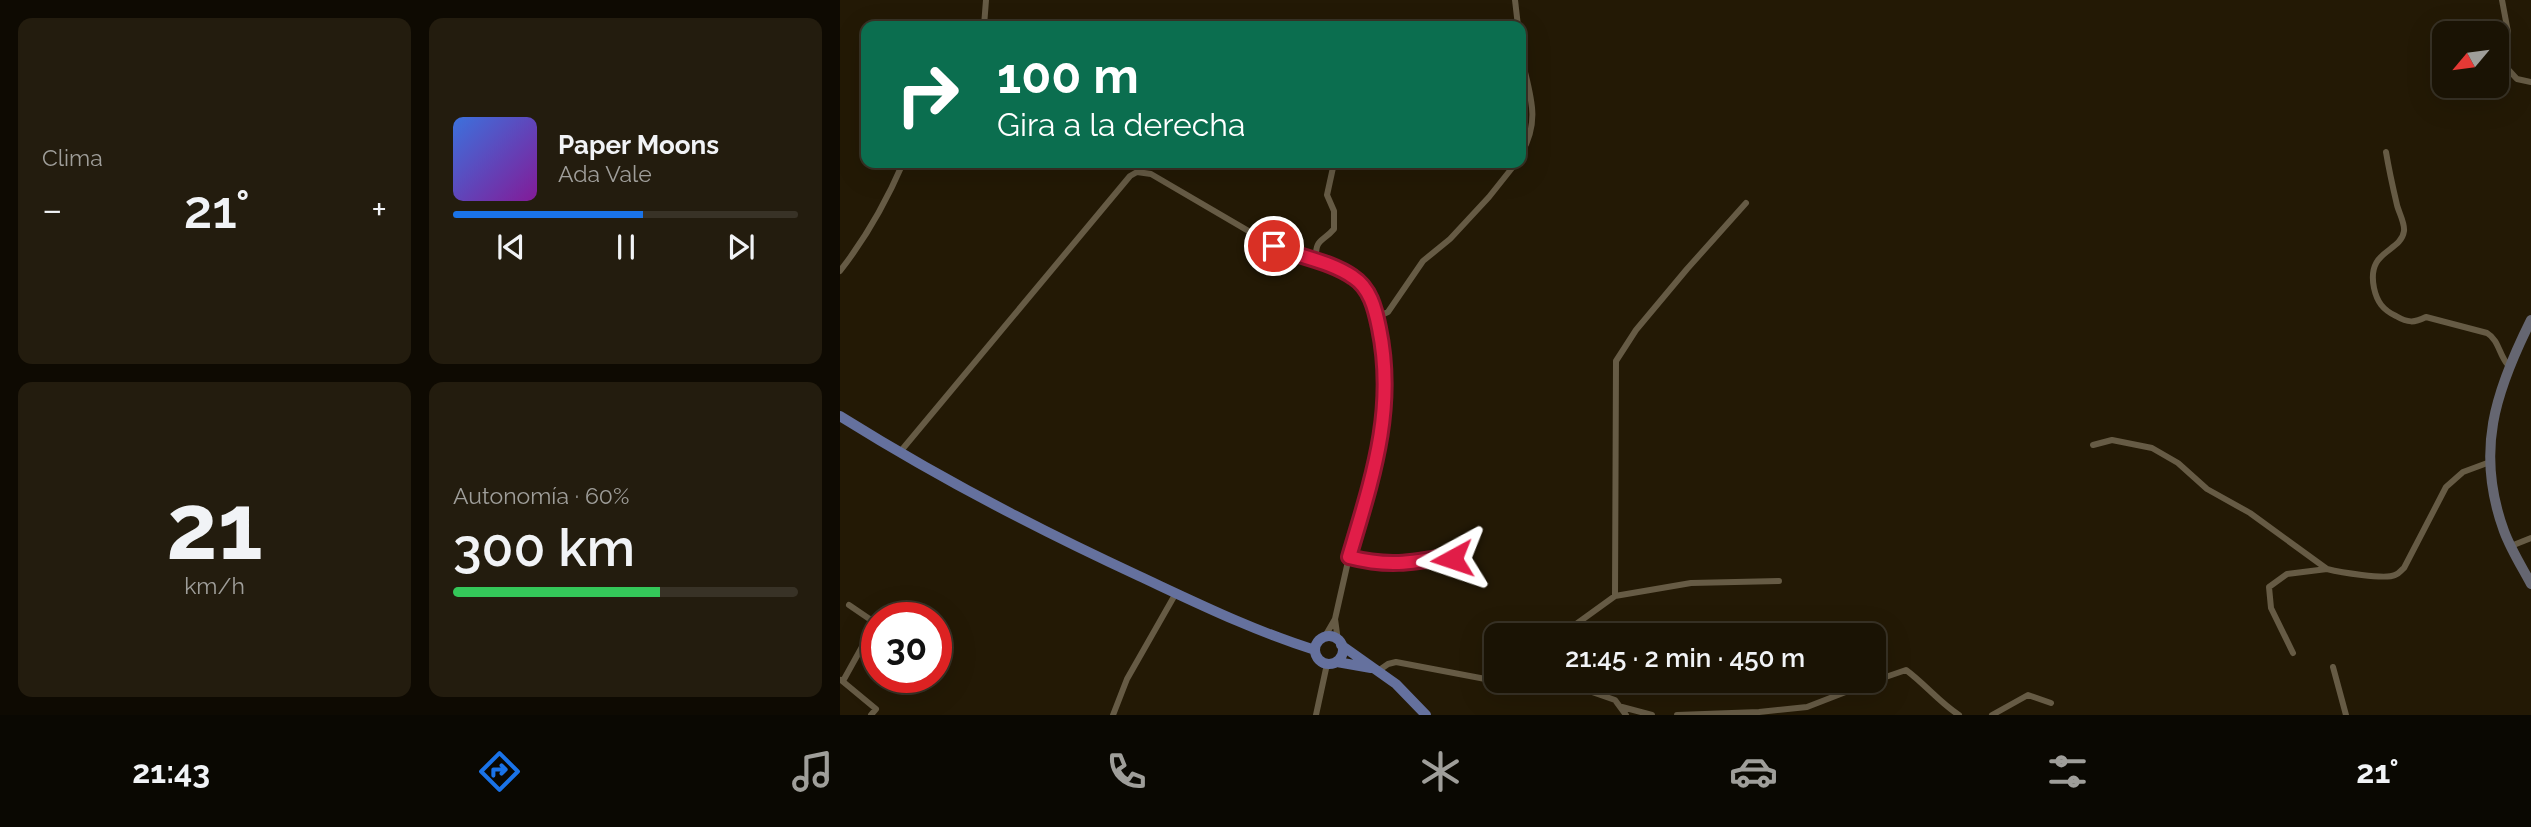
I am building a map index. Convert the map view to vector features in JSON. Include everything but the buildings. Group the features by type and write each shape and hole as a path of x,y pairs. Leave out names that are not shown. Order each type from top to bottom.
{"main road":[{"path":"840,416 900,452 1041,528 1272,636 1315,650"},
{"path":"1376,670 1332,663 1317,657 1315,650 1318,642 1332,637 1396,684 1426,715"},
{"path":"1332,663 1342,656 1340,643"}],"street":[{"path":"984,21 986,0"},
{"path":"1515,0 1517,21"},
{"path":"2502,0 2508,32 2505,66 2518,79 2531,82"},
{"path":"1526,76 1533,105 1532,132 1526,145"},
{"path":"2386,152 2404,228 2400,240 2384,251 2373,269 2372,280 2377,301 2405,321 2415,322 2426,317 2487,333 2493,337 2500,356 2508,365"},
{"path":"840,271 852,255 901,168"},
{"path":"1316,260 1315,248 1334,229 1334,211 1327,195 1333,168"},
{"path":"1377,317 1388,313 1423,261 1458,230 1512,168"},
{"path":"900,452 1130,176 1138,172 1151,174 1274,246 1316,260 1353,277 1368,290 1377,317 1386,369 1385,408 1371,480 1335,618 1324,638"},
{"path":"1615,596 1616,361 1630,339 1678,279 1746,204"},
{"path":"2531,320 2508,365 2491,427 2490,462 2500,515 2511,546 2531,584"},
{"path":"2093,445 2112,440 2152,448 2178,463 2207,488 2250,513 2327,569 2388,577 2397,575 2404,568 2446,487 2463,472 2490,462"},
{"path":"2511,546 2531,538"},
{"path":"1349,557 1375,564 1402,564 1449,556 1452,559"},
{"path":"2293,653 2271,608 2269,587 2287,575 2327,569"},
{"path":"1578,623 1615,596 1637,590 1691,583 1779,581"},
{"path":"1113,715 1127,679 1176,593"},
{"path":"849,606 871,620 873,628 841,680 873,712 884,715"},
{"path":"1335,618 1340,643"},
{"path":"1376,670 1396,662 1484,678"},
{"path":"1316,715 1332,663"},
{"path":"2333,667 2346,715"},
{"path":"1886,677 1906,670 1927,685 1948,708 1959,715"},
{"path":"1595,693 1615,700 1626,715"},
{"path":"1677,715 1807,707 1843,693"},
{"path":"1992,715 2028,695 2051,703"},
{"path":"1622,707 1652,715"}],"route":[{"path":"1274,246 1316,260 1353,277 1368,290 1377,317 1386,369 1385,408 1371,480 1349,557 1375,564 1402,564 1449,556 1452,559"}]}
